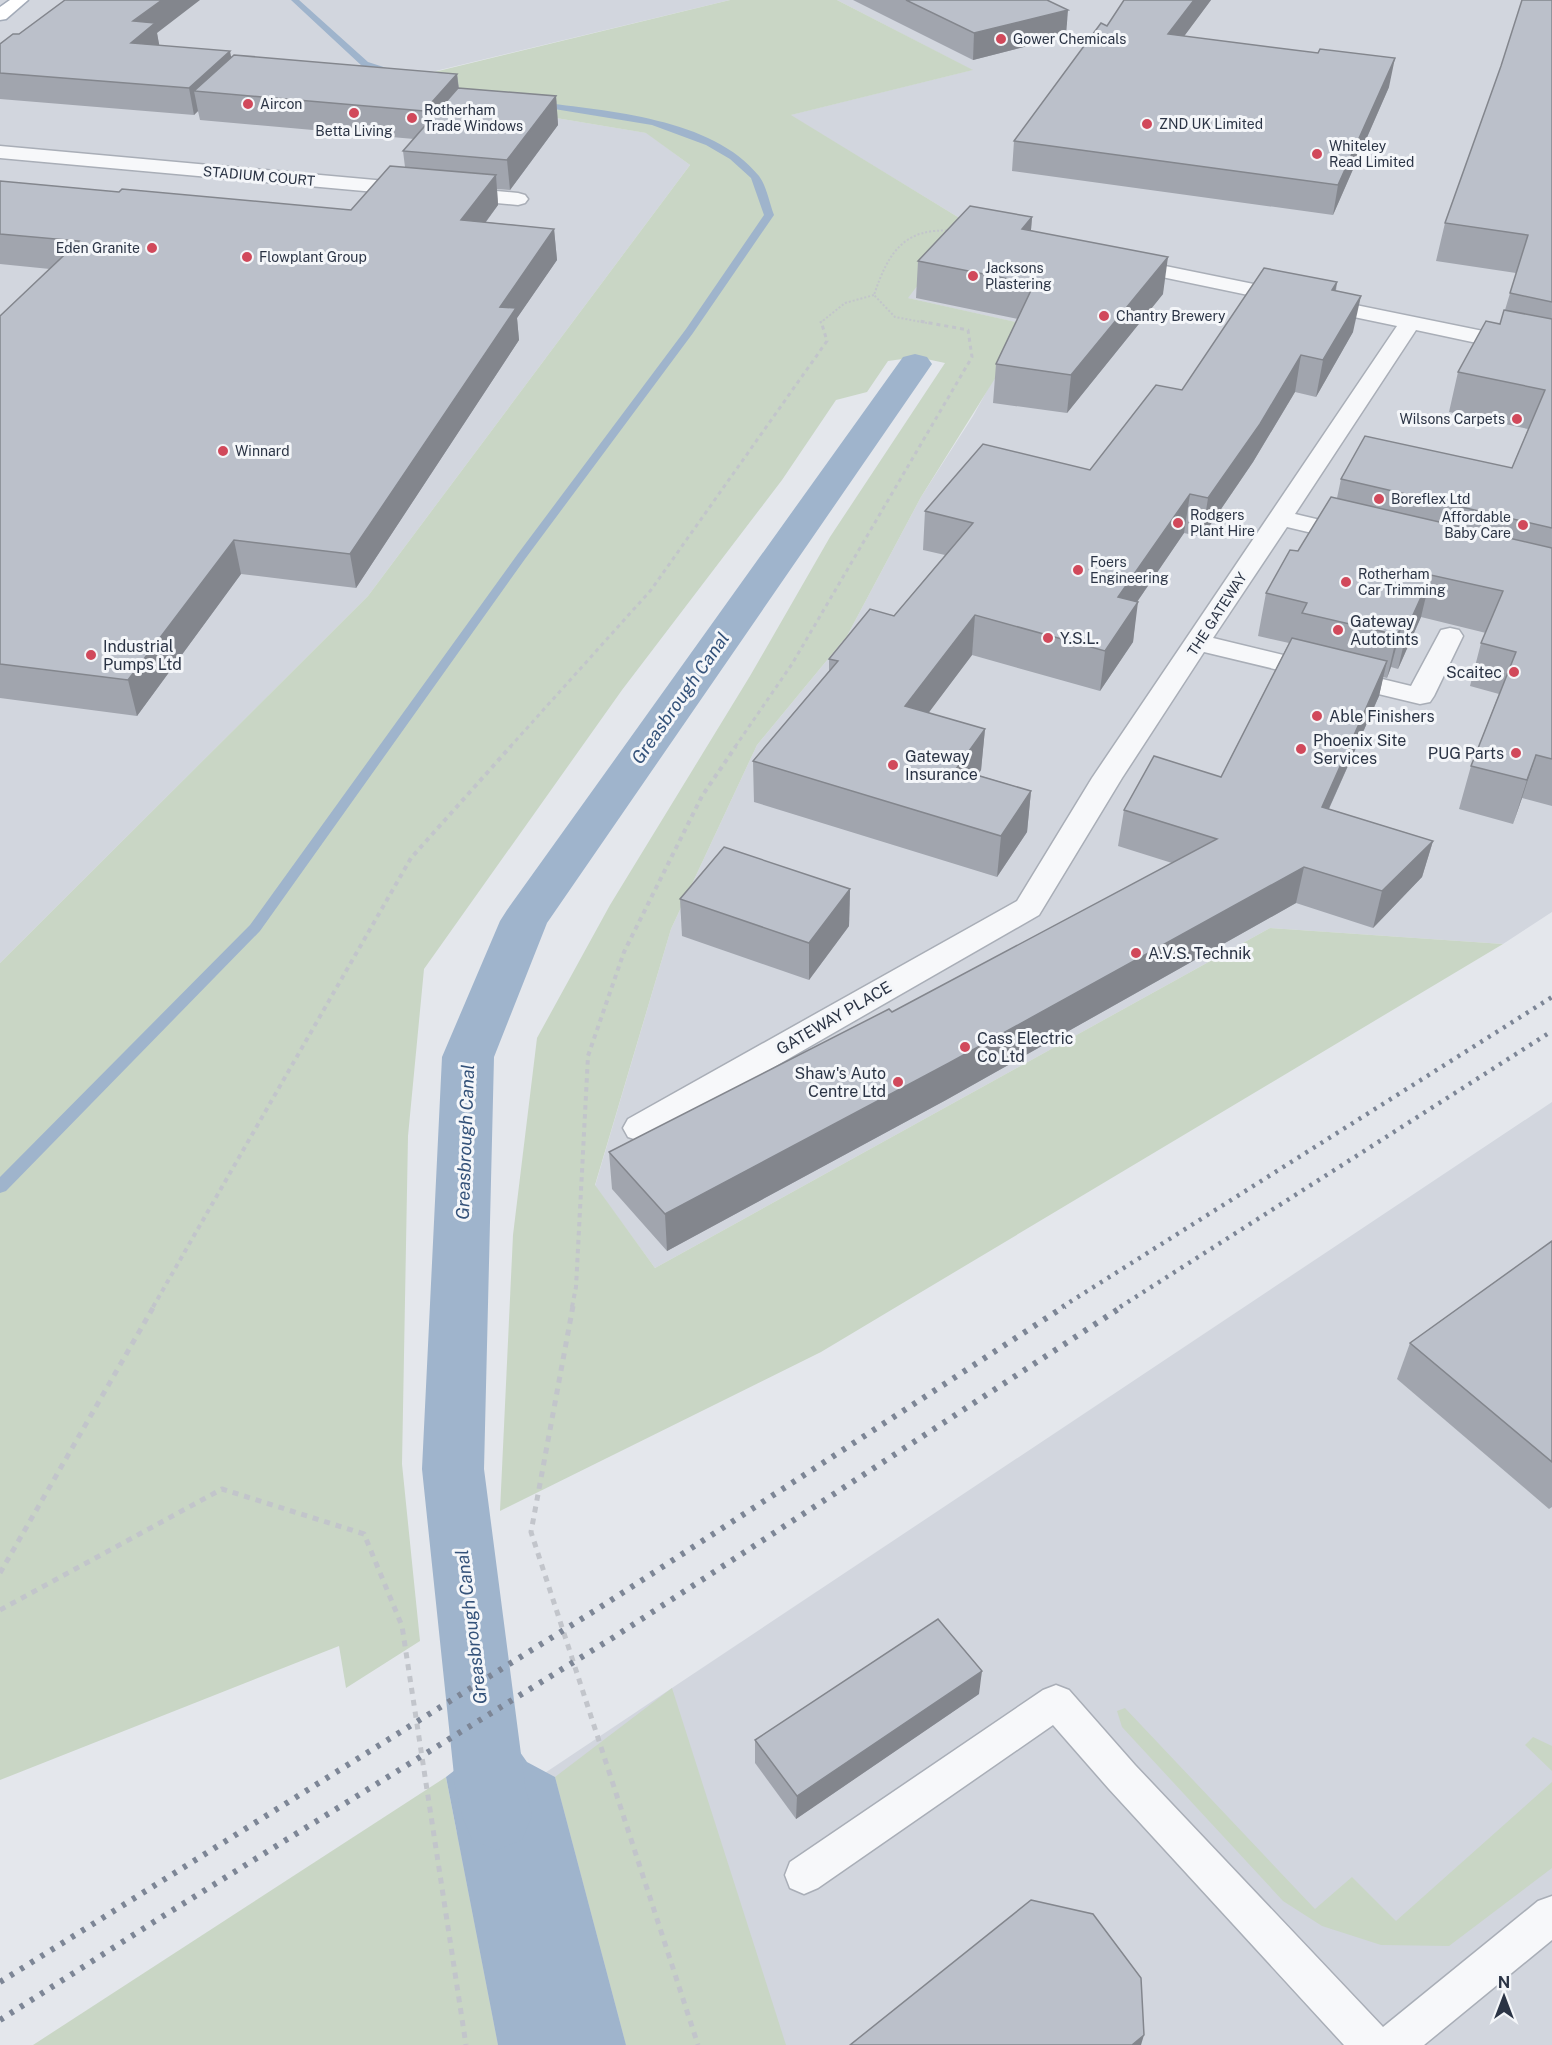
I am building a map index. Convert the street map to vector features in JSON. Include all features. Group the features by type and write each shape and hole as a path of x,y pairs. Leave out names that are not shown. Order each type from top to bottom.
{"main road":[{"path":"0,15 20,0"}],"street":[{"name":"STADIUM COURT","path":"0,152 518,199"},
{"path":"1099,259 1552,352"},
{"name":"THE GATEWAY","path":"1028,908 1107,778 1410,323"},
{"path":"1280,518 1382,542"},
{"path":"1199,643 1420,696 1450,636"},
{"name":"GATEWAY PLACE","path":"640,1128 1028,908"}],"lane":[{"path":"804,1875 1056,1702 1122,1778 1372,2045"},
{"path":"1392,2045 1546,1929"}],"path":[{"path":"874,296 882,269 902,243 922,230 941,229 962,232"},
{"path":"0,1573 411,858 651,590 827,341 820,322 845,303 874,296"},
{"path":"698,2045 531,1532 576,1287 588,1056 624,952 702,796 792,664 972,357 968,330 895,317 874,296"},
{"path":"0,1610 222,1489 364,1534 402,1626 466,2045"}],"shaded area":[{"path":"0,0 730,0 386,83 484,106 647,133 690,165 368,596 0,963"},
{"path":"837,0 1552,0 1552,912 1503,944 1270,928 655,1268 595,1186 671,929 757,745 847,636 921,497 973,416 1024,324 907,298 966,222 790,115 972,70"},
{"path":"1552,1102 1552,2045 138,2045 672,1688"}],"green space":[{"path":"730,0 837,0 973,70 791,115 966,222 908,298 1025,324 999,372 921,497 847,636 757,745 671,929 595,1185 655,1268 1270,928 1503,944 821,1352 500,1511 513,1235 537,1038 610,905 750,676 830,537 945,363 917,357 888,361 867,392 836,400 782,480 622,690 424,969 408,1136 402,1464 420,1641 346,1688 339,1646 0,1780 0,963 368,596 690,165 646,133 484,106 385,84"},
{"path":"672,1688 786,2045 626,2045 555,1777"},
{"path":"1125,1708 1315,1909 1352,1877 1396,1921 1552,1782 1552,1868 1449,1946 1381,1945 1322,1926 1283,1901 1122,1727 1117,1711"},
{"path":"1533,1737 1552,1746 1552,1771 1525,1745"},
{"path":"446,1777 498,2045 33,2045"}],"water":[{"path":"505,1731 527,1762 555,1777 626,2045 498,2045 446,1777"}],"building":[{"path":"65,0 162,0 133,21 155,23 131,43 230,51 189,88 0,73 0,44 13,34 19,34"},
{"path":"906,0 1047,0 1068,10 974,33"},
{"path":"1124,0 1194,0 1168,34 1318,53 1320,49 1395,58 1338,185 1014,141 1101,23 1107,26"},
{"path":"1522,0 1552,0 1552,302 1510,293 1528,235 1445,223"},
{"path":"234,55 457,74 424,111 194,91"},
{"path":"458,88 556,96 507,160 403,151"},
{"path":"390,166 496,175 461,220 554,229 500,307 516,308 350,554 234,540 128,680 0,664 0,316 79,241 0,234 0,181 119,192 122,189 351,210"},
{"path":"970,206 1032,217 1022,229 1168,257 1071,375 996,364 1034,284 918,261"},
{"path":"1264,268 1337,282 1332,290 1361,296 1323,360 1301,355 1260,424 1208,498 1190,494 1118,597 1138,602 1105,651 975,615 905,706 985,729 956,769 1031,791 1001,836 753,761 838,661 829,659 870,609 894,616 973,523 925,511 983,444 1090,470 1156,385 1182,390"},
{"path":"1504,310 1552,319 1552,528 1341,479 1365,436 1512,468 1545,390 1458,372 1486,321 1500,324"},
{"path":"1331,497 1552,548 1552,759 1536,755 1527,780 1471,766 1516,652 1481,643 1503,591 1431,575 1408,626 1402,625 1397,635 1302,613 1307,603 1266,593 1290,550 1298,551"},
{"path":"1292,638 1387,661 1322,807 1433,841 1382,891 1304,867 949,1063 665,1214 609,1152 889,1009 892,1012 1217,839 1124,810 1154,756 1221,777"},
{"path":"724,847 850,889 809,943 680,899"},
{"path":"1552,1241 1552,1462 1410,1343"},
{"path":"938,1619 982,1671 797,1796 755,1740"},
{"path":"1031,1900 1093,1914 1141,1978 1144,2035 1132,2045 850,2045"}],"waterway":[{"path":"295,0 365,64 395,72"},
{"path":"0,1187 255,928 521,557 690,331 769,215 761,189 754,176 733,158 709,143 654,123 539,104"},
{"name":"Greasbrough Canal","path":"497,1816 490,1785 453,1469 468,1057 524,921 915,364"}],"railway":[{"path":"1062,1307 1552,997"},
{"path":"1120,1307 1552,1031"},
{"path":"0,1982 599,1608 1065,1306"},
{"path":"0,2020 160,1918 614,1637 1123,1306"}],"place":[{"name":"Gower Chemicals","path":"1001,39"},
{"name":"Aircon","path":"248,104"},
{"name":"Betta Living","path":"354,113"},
{"name":"Rotherham Trade Windows","path":"412,118"},
{"name":"ZND UK Limited","path":"1147,124"},
{"name":"Whiteley Read Limited","path":"1317,154"},
{"name":"Eden Granite","path":"152,248"},
{"name":"Flowplant Group","path":"247,257"},
{"name":"Jacksons Plastering","path":"973,276"},
{"name":"Chantry Brewery","path":"1104,316"},
{"name":"Wilsons Carpets","path":"1517,419"},
{"name":"Winnard","path":"223,451"},
{"name":"Boreflex Ltd","path":"1379,499"},
{"name":"Rodgers Plant Hire","path":"1178,523"},
{"name":"Affordable Baby Care","path":"1523,525"},
{"name":"Foers Engineering","path":"1078,570"},
{"name":"Rotherham Car Trimming","path":"1346,582"},
{"name":"Gateway Autotints","path":"1338,630"},
{"name":"Y.S.L.","path":"1048,638"},
{"name":"Industrial Pumps Ltd","path":"91,655"},
{"name":"Scaitec","path":"1514,672"},
{"name":"Able Finishers","path":"1317,716"},
{"name":"Phoenix Site Services","path":"1301,749"},
{"name":"PUG Parts","path":"1516,753"},
{"name":"Gateway Insurance","path":"893,765"},
{"name":"A.V.S. Technik","path":"1136,953"},
{"name":"Cass Electric Co Ltd","path":"965,1047"},
{"name":"Shaw's Auto Centre Ltd","path":"898,1082"}]}
